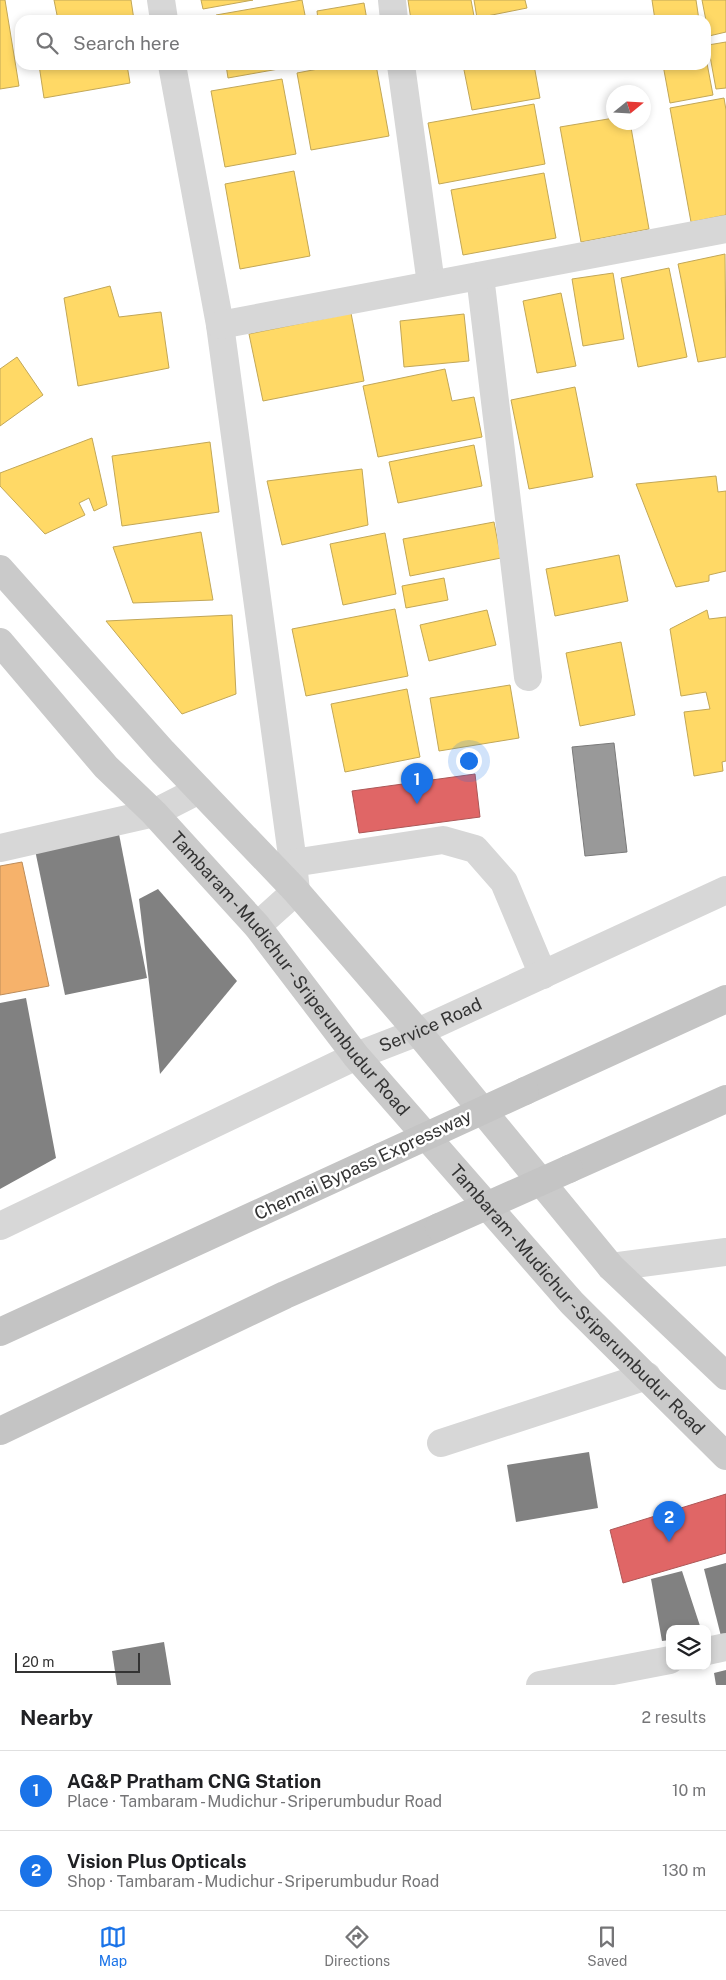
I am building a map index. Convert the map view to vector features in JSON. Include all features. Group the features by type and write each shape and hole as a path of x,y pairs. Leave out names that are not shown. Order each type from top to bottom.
{"highway":[{"name":"Chennai Bypass Expressway","path":"0,1332 726,999"},
{"path":"0,1431 285,1295 726,1099"}],"main road":[{"path":"0,569 163,752 296,891 418,1032 611,1267 726,1376"},
{"name":"Tambaram - Mudichur - Sriperumbudur Road","path":"0,642 106,767 154,813 258,926 356,1056 572,1303 726,1456"}],"street":[{"path":"161,0 163,15"},
{"path":"392,0 394,15"},
{"path":"173,70 220,325 296,891 258,926"},
{"path":"402,70 432,284"},
{"path":"220,325 726,229"},
{"path":"480,276 528,677"},
{"path":"0,848 154,813 199,790"},
{"path":"293,862 443,840 475,849 504,882 542,975"},
{"name":"Service Road","path":"0,1226 356,1056 418,1032 726,890"},
{"path":"611,1267 726,1252"},
{"path":"441,1443 647,1376"},
{"path":"711,1650 726,1647"},
{"path":"540,1685 666,1661"}],"building: Homes":[{"path":"0,0 5,0 19,86 0,89"},
{"path":"54,0 131,0 133,15 57,15"},
{"path":"201,0 253,0 203,9"},
{"path":"302,0 305,15 216,15"},
{"path":"408,0 471,0 474,15 410,15"},
{"path":"474,0 525,0 527,8 492,15 476,15"},
{"path":"652,0 696,0 698,15 654,15"},
{"path":"702,0 726,0 726,32 711,36 711,15 705,15"},
{"path":"364,3 366,15 317,15 317,11"},
{"path":"726,42 726,88 716,89 711,62 711,44"},
{"path":"40,70 128,70 130,83 44,98"},
{"path":"227,70 273,70 228,78"},
{"path":"313,70 377,70 389,136 311,150 297,73"},
{"path":"464,70 535,70 540,98 472,110"},
{"path":"664,70 708,70 713,95 670,103"},
{"path":"282,79 296,154 225,167 211,91"},
{"path":"724,98 726,110 726,215 691,222 670,108"},
{"path":"534,104 545,164 439,184 428,123"},
{"path":"606,119 606,130 631,130 649,229 581,242 560,127"},
{"path":"294,171 310,256 240,269 225,184"},
{"path":"544,173 556,238 463,255 451,190"},
{"path":"725,254 726,357 698,362 678,264"},
{"path":"669,268 687,357 638,367 621,278"},
{"path":"613,273 624,339 583,346 572,279"},
{"path":"110,286 119,317 161,312 169,368 78,386 64,298"},
{"path":"561,293 576,366 537,373 523,301"},
{"path":"351,313 364,381 263,401 249,334"},
{"path":"464,314 469,361 404,367 400,321"},
{"path":"17,357 43,395 0,426 0,369"},
{"path":"445,369 452,401 474,397 482,437 378,457 363,386"},
{"path":"575,387 593,477 529,489 511,400"},
{"path":"92,438 107,505 94,511 89,498 79,503 85,515 45,534 0,486 0,473"},
{"path":"210,442 219,512 122,526 112,456"},
{"path":"474,445 482,486 398,503 389,462"},
{"path":"362,469 368,525 282,545 267,481"},
{"path":"716,476 718,492 726,491 726,571 709,575 709,581 676,587 636,484"},
{"path":"494,522 501,558 410,576 403,539"},
{"path":"201,532 213,600 133,603 113,547"},
{"path":"385,533 396,594 343,605 330,544"},
{"path":"619,555 628,601 555,616 546,569"},
{"path":"444,578 448,600 406,608 402,586"},
{"path":"395,609 408,676 306,696 292,629"},
{"path":"487,610 496,645 429,661 420,625"},
{"path":"707,610 709,619 726,617 726,761 722,762 723,771 694,776 684,712 710,709 706,692 681,696 670,629"},
{"path":"232,615 236,694 182,714 106,621"},
{"path":"621,642 635,715 580,726 566,653"},
{"path":"510,685 519,738 439,751 430,698"},
{"path":"407,689 420,757 345,772 331,704"}],"building: Shops":[{"path":"475,774 480,817 359,833 352,791"},
{"path":"726,1494 726,1553 623,1583 610,1530"}],"building: Health":[{"path":"22,862 49,986 0,995 0,866"}],"building: Industry":[{"path":"614,743 627,852 585,856 572,747"}],"building: Other":[{"path":"119,834 147,978 65,995 35,850"},
{"path":"158,889 237,981 160,1074 139,899"},
{"path":"26,998 56,1158 0,1189 0,1003"},
{"path":"589,1452 598,1508 516,1522 507,1465"},
{"path":"726,1563 726,1643 723,1644 704,1569"},
{"path":"682,1571 700,1625 666,1625 666,1640 662,1641 651,1579"},
{"path":"164,1642 171,1685 117,1685 112,1651"},
{"path":"726,1670 726,1685 716,1685 714,1673"}],"place":[{"name":"AG&P Pratham CNG Station","path":"417,804"},
{"name":"Vision Plus Opticals","path":"669,1542"}]}
